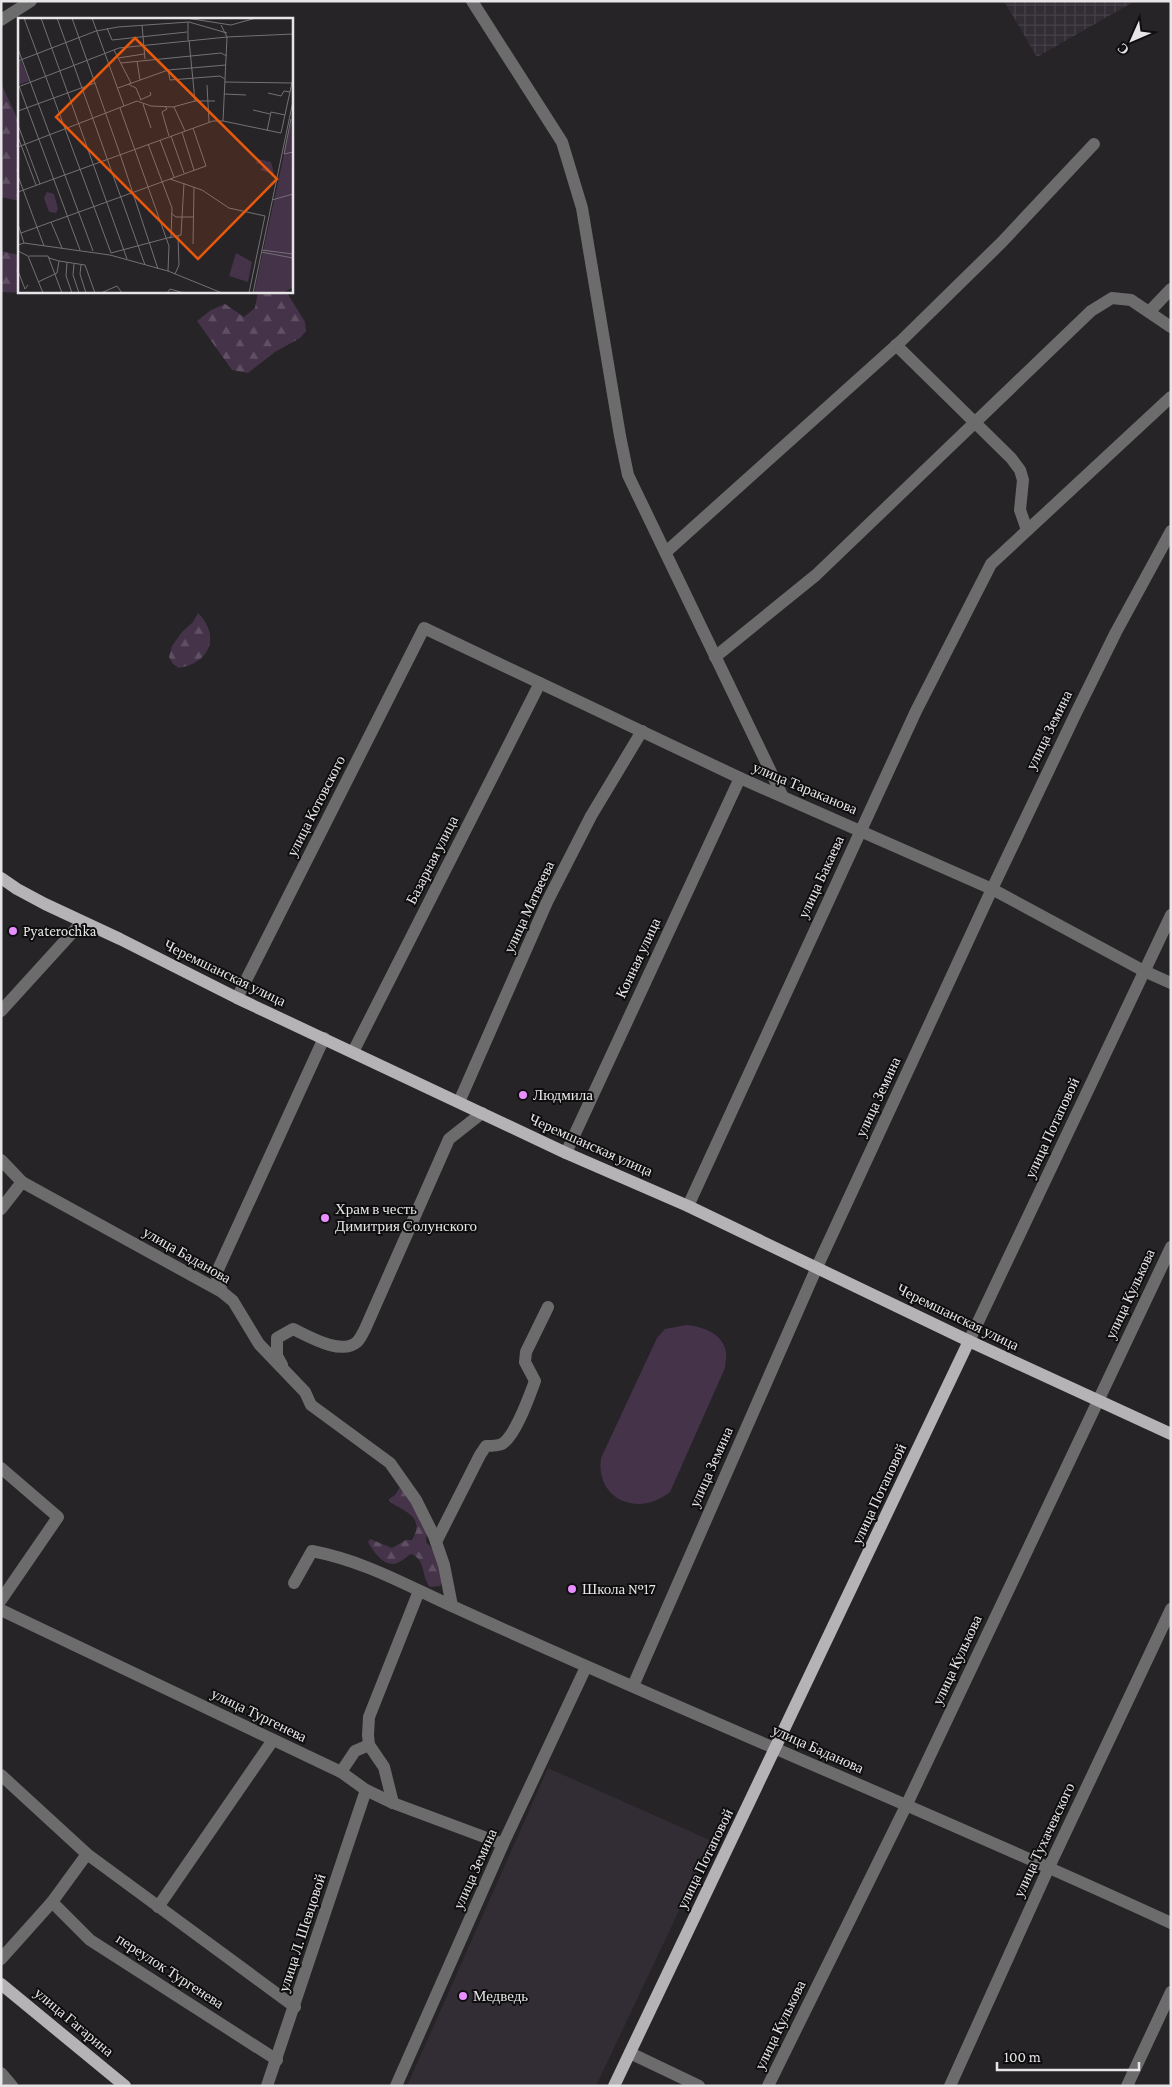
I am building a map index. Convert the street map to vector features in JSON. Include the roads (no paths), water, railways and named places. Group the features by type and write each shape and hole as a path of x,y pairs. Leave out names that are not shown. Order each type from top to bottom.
{"main road":[{"name":"Черемшанская улица","path":"1,878 16,889 45,904 237,998 566,1153 688,1206 969,1341 1171,1434"},
{"name":"улица Потаповой","path":"614,2086 969,1341"},
{"name":"улица Гагарина","path":"1,1984 125,2086"}],"street":[{"path":"1,20 31,1"},
{"path":"472,1 562,142 582,208 628,475 782,795"},
{"path":"666,552 896,345 1002,242 1094,144"},
{"path":"1149,312 1171,289"},
{"path":"714,657 816,574 1091,312 1112,298 1131,300 1171,327"},
{"path":"896,345 1011,458 1020,470 1023,480 1020,510 1027,530"},
{"name":"улица Бакаева","path":"688,1206 916,711 991,564 1171,397"},
{"name":"улица Земина","path":"633,1686 817,1267 992,889 1080,705 1171,531"},
{"name":"улица Тараканова","path":"424,628 740,778 992,889 1144,971 1171,982"},
{"name":"улица Котовского","path":"237,998 424,628"},
{"name":"Базарная улица","path":"353,1052 540,683"},
{"name":"улица Матвеева","path":"459,1102 547,902 591,816 642,731"},
{"name":"Конная улица","path":"566,1153 740,778"},
{"name":"улица Потаповой","path":"969,1341 1171,914"},
{"path":"1,1011 82,922"},
{"path":"222,1292 216,1274 324,1038"},
{"path":"286,1371 277,1356 277,1338 293,1329 336,1348 349,1346 357,1342 365,1329 449,1139 482,1113"},
{"name":"улица Баданова","path":"1,1160 22,1182 222,1292 233,1302 259,1344 304,1392 311,1405 390,1463 416,1500 436,1542 444,1565 452,1606"},
{"path":"1,1209 22,1182"},
{"name":"улица Кулькова","path":"768,2086 906,1806 1171,1247"},
{"path":"436,1542 480,1454 486,1446 500,1445 508,1438 528,1400 535,1381 525,1362 526,1352 548,1307"},
{"path":"1,1468 58,1517 1,1600"},
{"name":"улица Баданова","path":"294,1583 312,1551 362,1564 586,1667 1049,1867 1171,1923"},
{"path":"393,1803 384,1767 370,1745 368,1735 369,1717 419,1591"},
{"name":"улица Тухачевского","path":"950,2086 1049,1867 1171,1609"},
{"name":"улица Тургенева","path":"1,1610 62,1637 341,1772 366,1790 393,1803 503,1844"},
{"name":"улица Земина","path":"396,2086 503,1844 586,1667"},
{"path":"158,1907 273,1740"},
{"path":"341,1772 355,1751 370,1745"},
{"path":"1,1775 87,1854 295,2007"},
{"name":"улица Л. Шевцовой","path":"267,2086 366,1790"},
{"path":"1,1959 52,1902 87,1854"},
{"name":"переулок Тургенева","path":"52,1902 90,1940 277,2060"},
{"path":"1127,2086 1171,1992"},
{"path":"630,2053 699,2086"},
{"path":"1,2073 12,2086"}],"place":[{"name":"Pyaterochka","path":"13,931"},
{"name":"Людмила","path":"523,1095"},
{"name":"Храм в честь Димитрия Солунского","path":"325,1218"},
{"name":"Школа №17","path":"572,1589"},
{"name":"Медведь","path":"463,1996"}]}
